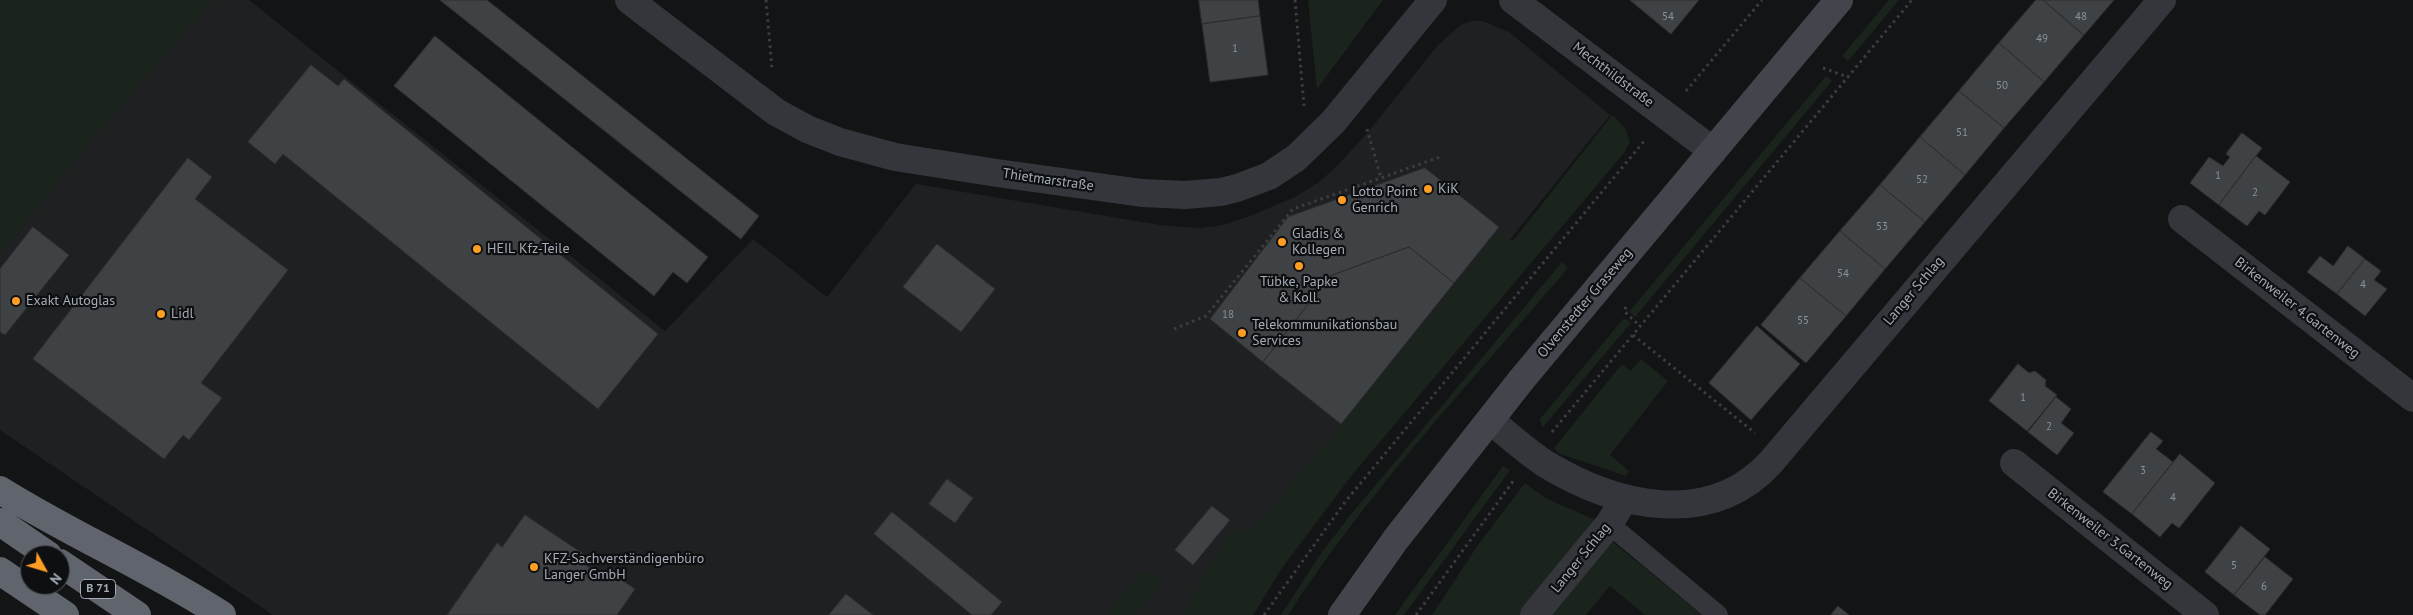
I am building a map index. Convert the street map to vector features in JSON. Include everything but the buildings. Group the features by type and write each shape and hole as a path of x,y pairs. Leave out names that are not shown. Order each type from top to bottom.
{"highway":[{"path":"0,490 50,520 222,615"},
{"path":"0,522 33,545"},
{"name":"B 71","path":"70,570 137,615"},
{"path":"0,571 65,615"}],"main road":[{"name":"Olvenstedter Graseweg","path":"1342,615 1396,539 1490,420 1839,0"}],"street":[{"name":"Thietmarstraße","path":"629,0 776,112 807,129 840,142 895,157 1156,194 1203,194 1237,188 1284,168 1307,149 1333,122 1433,0"},
{"name":"Mechthildstraße","path":"1513,0 1713,151"},
{"name":"Langer Schlag","path":"1490,420 1533,455 1567,476 1625,498 1668,505 1703,503 1737,490 1757,477 2162,0"},
{"name":"Birkenweiler 4.Gartenweg","path":"2182,219 2413,398"},
{"name":"Birkenweiler 3.Gartenweg","path":"2014,463 2205,615"},
{"name":"Langer Schlag","path":"1534,615 1609,524 1625,498"}],"lane":[{"path":"1609,524 1718,615"}],"path":[{"path":"766,0 776,112"},
{"path":"1295,0 1307,149"},
{"path":"1687,90 1762,0"},
{"path":"1547,438 1912,0"},
{"path":"1367,128 1381,178"},
{"path":"1264,615 1345,502 1642,144"},
{"path":"1174,329 1206,316 1292,209 1440,157"},
{"path":"1633,335 1762,438"},
{"path":"1416,615 1518,474"}],"shaded area":[{"path":"0,0 213,0 89,143 0,255"},
{"path":"213,0 249,0 665,331 753,239 827,297 916,184 1160,225 1200,228 1223,225 1250,216 1295,197 1319,182 1335,168 1368,132 1438,45 1461,25 1471,21 1482,21 1509,32 1610,115 1222,598 1213,615 273,615 0,430 0,255 89,143"},
{"path":"1308,0 1383,0 1317,89"},
{"path":"1889,0 1899,0 1848,61 1842,56"},
{"path":"1826,76 1832,81 1635,317 1629,312"},
{"path":"1612,115 1625,128 1630,142 1624,153 1352,475 1282,568 1253,615 1183,615 1228,532 1257,526 1499,234 1513,241"},
{"path":"1562,262 1568,268 1387,480 1319,569 1288,615 1281,615 1319,556 1348,518"},
{"path":"1624,318 1631,323 1542,428 1540,419"},
{"path":"1641,359 1668,381 1610,455 1629,471 1626,476 1558,453 1554,448 1622,364 1630,371"},
{"path":"1503,466 1510,470 1404,615 1395,615"},
{"path":"1525,483 1547,499 1600,522 1522,615 1432,615 1478,545"},
{"path":"1609,539 1702,615 1645,615 1610,586 1586,615 1548,615"},
{"path":"1142,572 1150,572 1158,578 1159,585 1135,615 1107,615"}],"place":[{"name":"KiK","path":"1428,189"},
{"name":"Lotto Point Genrich","path":"1342,200"},
{"name":"Gladis & Kollegen","path":"1282,242"},
{"name":"HEIL Kfz-Teile","path":"477,249"},
{"name":"Tübke, Papke & Koll.","path":"1299,266"},
{"name":"Exakt Autoglas","path":"16,301"},
{"name":"Lidl","path":"161,314"},
{"name":"Telekommunikationsbau Services","path":"1242,333"},
{"name":"KFZ-Sachverständigenbüro Langer GmbH","path":"534,567"}]}
